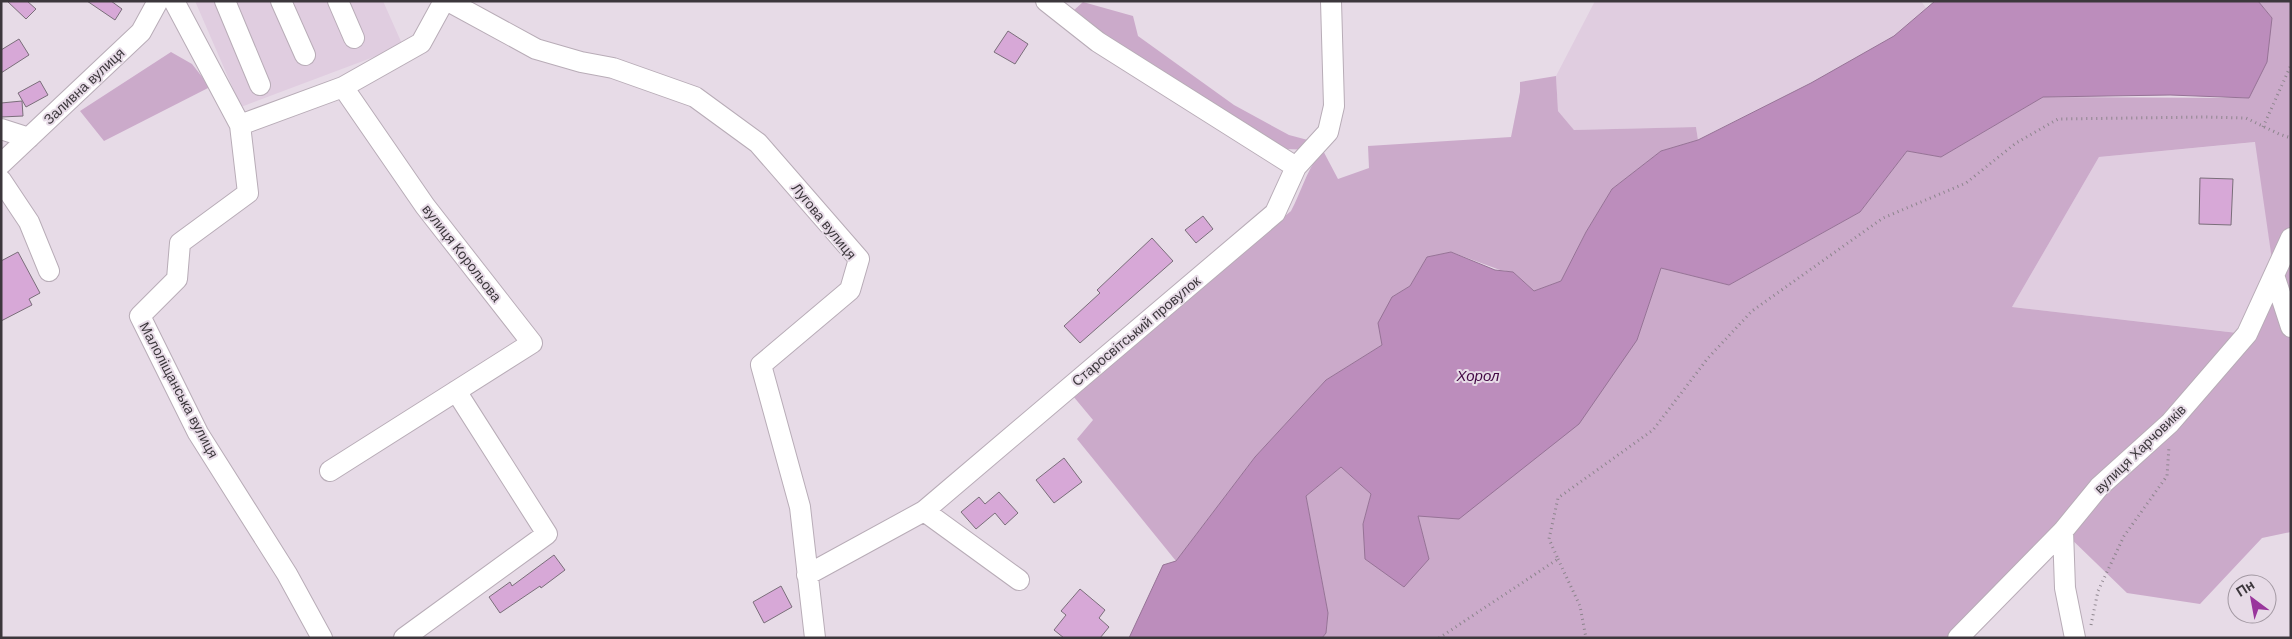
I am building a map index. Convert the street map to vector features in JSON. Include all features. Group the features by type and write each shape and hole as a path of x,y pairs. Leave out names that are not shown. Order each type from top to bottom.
{"street":[{"name":"Заливна вулиця","path":"1,164 141,32 158,1"},
{"name":"Малоліщанська вулиця","path":"174,1 240,125 248,193 180,243 177,279 140,316 198,433 287,574 322,638"},
{"path":"225,1 260,85"},
{"path":"281,1 305,55"},
{"path":"338,1 354,38"},
{"path":"240,125 343,87 421,42 444,1"},
{"name":"Лугова вулиця","path":"448,1 536,49 581,62 613,68 695,97 758,143 859,259 850,290 761,365 800,507 815,638"},
{"path":"1046,1 1098,42 1296,167"},
{"name":"Старосвітський провулок","path":"807,575 924,511 1275,213 1296,167 1328,132 1334,106 1331,1"},
{"name":"вулиця Корольова","path":"330,471 532,343 425,206 343,87"},
{"path":"1,128 29,138"},
{"path":"1,180 29,222 49,271"},
{"name":"вулиця Харчовиків","path":"1958,638 2063,531 2099,487 2170,424 2247,334 2291,238"},
{"path":"2274,274 2291,327"},
{"path":"404,638 547,534 456,391"},
{"path":"924,511 1019,580"},
{"path":"2063,531 2065,588 2083,633"}],"path":[{"path":"2264,127 2291,65"},
{"path":"1586,638 1580,606 1549,539 1558,498 1652,430 1708,358 1752,311 1883,218 1966,183 2016,143 2058,119 2246,118 2291,138"},
{"path":"2083,633 2098,592 2124,536 2167,476 2170,424"},
{"path":"1439,638 1558,559"}],"shaded area":[{"path":"195,1 383,1 403,46 241,107"},
{"path":"1595,1 1921,1 1926,8 1894,36 1811,83 1698,140 1696,127 1574,130 1558,111 1556,76"},
{"path":"2258,1 2291,1 2291,532 2262,538 2200,604 2127,593 2063,531 1958,638 1322,638 1326,633 1328,613 1306,496 1341,467 1371,494 1363,524 1429,559 1418,516 1637,340 1661,268 1729,285 1860,212 1907,151 1941,157 2043,97 2249,98 2272,18","holes":["2255,142 2274,274 2246,334 2012,307 2099,157"]},
{"path":"1083,2 1133,16 1138,36 1234,105 1289,135 1319,143 1338,179 1369,168 1368,146 1511,137 1520,92 1520,82 1556,76 1558,111 1574,130 1696,127 1698,140 1661,151 1612,189 1586,232 1561,281 1534,291 1513,272 1500,270 1451,252 1427,257 1410,286 1392,297 1382,345 1326,380 1255,457 1176,561 1077,439 1093,420 1073,396 1291,211 1318,156 1313,150 1285,149 1103,34 1073,11"},
{"path":"171,52 192,64 210,87 104,141 80,111"},
{"path":"2257,142 2274,275 2247,334 2012,307 2099,157"}],"water":[{"name":"Хорол","path":"1935,1 2258,1 2272,18 2267,62 2249,98 2170,95 2043,97 1941,157 1907,151 1860,212 1729,285 1661,268 1637,340 1579,424 1459,519 1418,516 1429,559 1404,587 1365,559 1363,524 1371,494 1341,467 1306,496 1328,613 1326,633 1322,638 1129,638 1163,565 1176,561 1255,457 1326,380 1382,345 1378,323 1392,297 1410,286 1427,257 1451,252 1495,270 1513,272 1534,291 1561,281 1586,232 1612,189 1661,151 1698,140 1811,83 1894,36"}],"building":[{"path":"7,1 27,1 36,9 26,19"},
{"path":"87,1 111,1 122,9 115,20"},
{"path":"1008,31 1028,44 1015,64 994,52"},
{"path":"19,39 29,55 1,73 1,50"},
{"path":"40,81 48,95 26,107 18,93"},
{"path":"22,101 23,116 1,117 1,103"},
{"path":"2200,178 2233,179 2231,225 2199,224"},
{"path":"1203,216 1213,229 1196,243 1185,230"},
{"path":"1152,238 1173,261 1080,343 1064,326 1100,293 1097,290"},
{"path":"18,252 40,293 29,299 32,305 1,321 1,261"},
{"path":"1064,458 1082,482 1054,503 1036,480"},
{"path":"999,492 1018,513 1005,525 995,513 976,529 961,512 979,497 985,504"},
{"path":"554,555 565,570 541,588 540,586 500,613 489,597 510,582 512,586"},
{"path":"781,586 792,607 764,623 753,602"},
{"path":"1080,589 1105,610 1099,618 1109,627 1100,638 1064,638 1054,630 1066,615 1061,611"}]}
